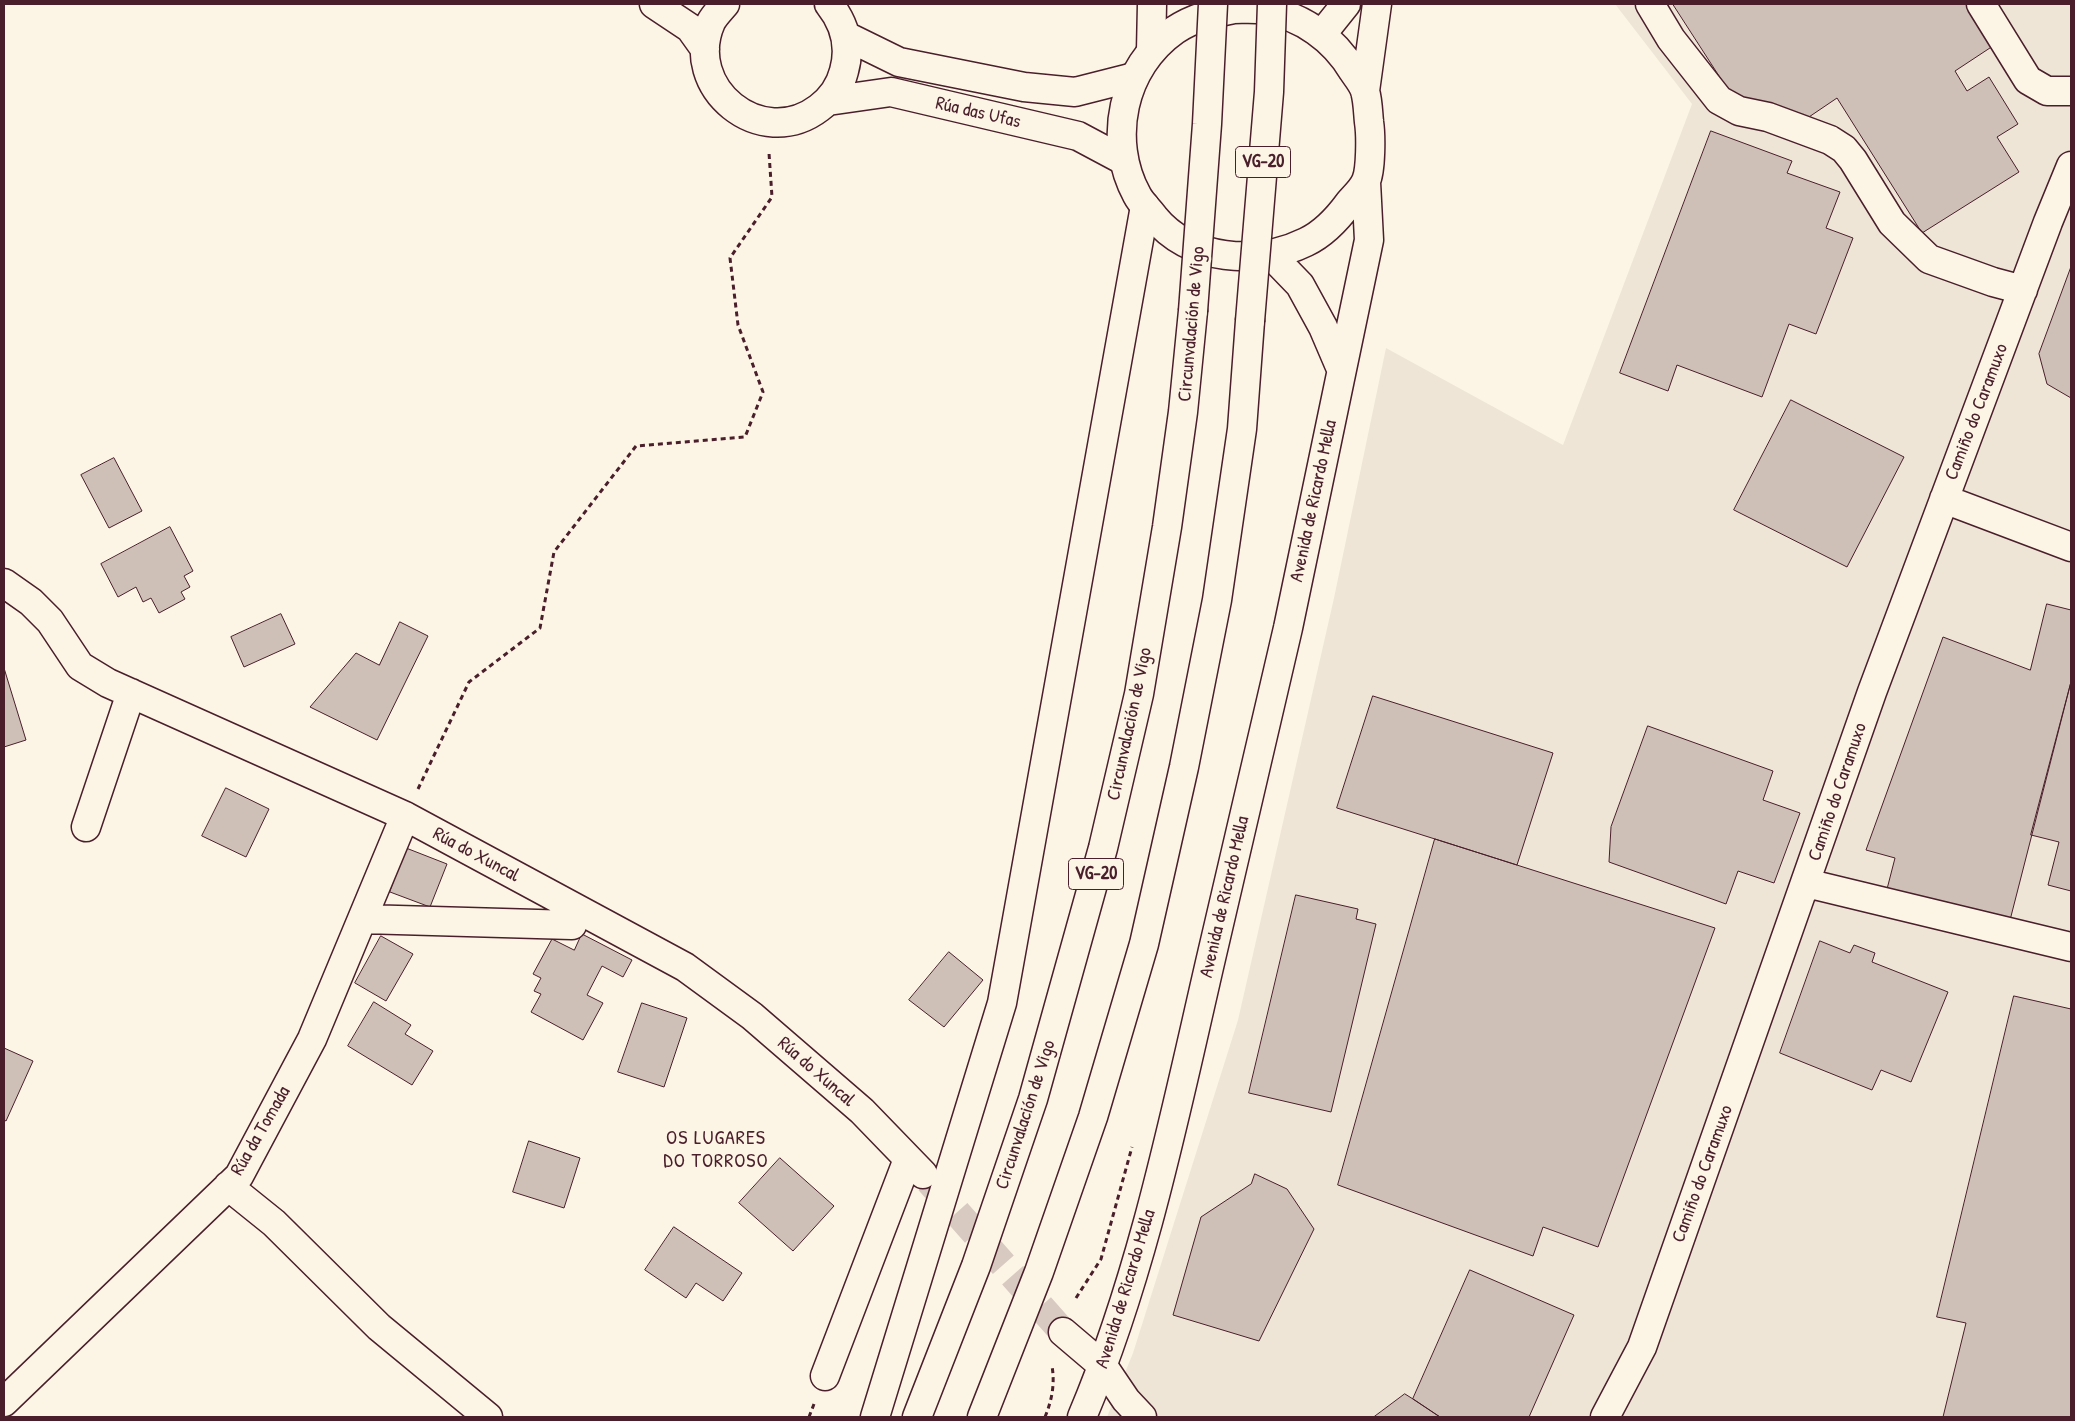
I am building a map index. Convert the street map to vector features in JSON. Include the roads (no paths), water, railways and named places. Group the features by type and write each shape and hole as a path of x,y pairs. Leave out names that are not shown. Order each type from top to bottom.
{"main road":[{"name":"Rúa das Ufas","path":"654,4 690,28 705,49"},
{"name":"Rúa das Ufas","path":"725,4 711,22 705,49 708,75 721,98 742,114 767,123 789,122 810,115 828,101 842,81 847,59 846,36 839,17 829,4"},
{"path":"1151,51 1152,4"},
{"name":"Circunvalación de Vigo","path":"917,1417 976,1266 1033,1099 1103,848 1138,694 1164,547 1183,412 1193,311 1207,124 1212,4"},
{"name":"VG-20","path":"982,1417 1038,1272 1093,1117 1144,944 1184,767 1217,600 1242,429 1269,92 1272,4"},
{"path":"1322,34 1346,4"},
{"path":"1365,91 1377,4"},
{"path":"1650,4 1671,39 1719,100 1739,111 1768,117 1830,140 1844,149 1854,160 1892,223 1930,260 1993,282 2023,290"},
{"path":"1981,4 2028,80 2047,91 2071,91"},
{"path":"1365,91 1344,56 1322,34 1295,18 1265,10 1234,8 1203,16 1175,30 1151,51 1134,78 1124,104 1121,132 1123,160 1137,196 1162,226 1194,247 1232,257 1270,255 1307,242 1338,218 1366,182"},
{"name":"Rúa das Ufas","path":"846,36 899,62 1024,87 1075,92 1134,78"},
{"name":"Avenida de Ricardo Mella","path":"1082,1417 1124,1308 1181,1088 1286,636 1369,240 1366,182 1371,135 1365,91"},
{"name":"Rúa das Ufas","path":"828,101 891,92 1078,136 1123,160"},
{"name":"Camiño do Caramuxo","path":"1605,1417 1642,1347 1872,692 2071,166"},
{"path":"875,1417 1002,1003 1145,206"},
{"path":"1270,255 1300,285 1323,327 1341,368"},
{"path":"1944,499 2071,547"},
{"name":"Rúa do Xuncal","path":"4,583 31,602 50,621 80,666 108,683 405,816 685,967 752,1016 862,1111 916,1167 825,1376"},
{"path":"86,827 131,693"},
{"name":"Rúa da Tomada","path":"4,1402 239,1176 312,1039 405,816"},
{"path":"1806,883 2071,947"},
{"path":"363,918 572,925"},
{"path":"228,1186 274,1223 379,1327 488,1417"},
{"path":"1063,1332 1103,1366 1126,1400 1142,1417"}],"tunnel":[{"path":"929,1181 1063,1332"}],"district":[{"name":"OS LUGARES DO TORROSO","path":"716,1150"}]}
